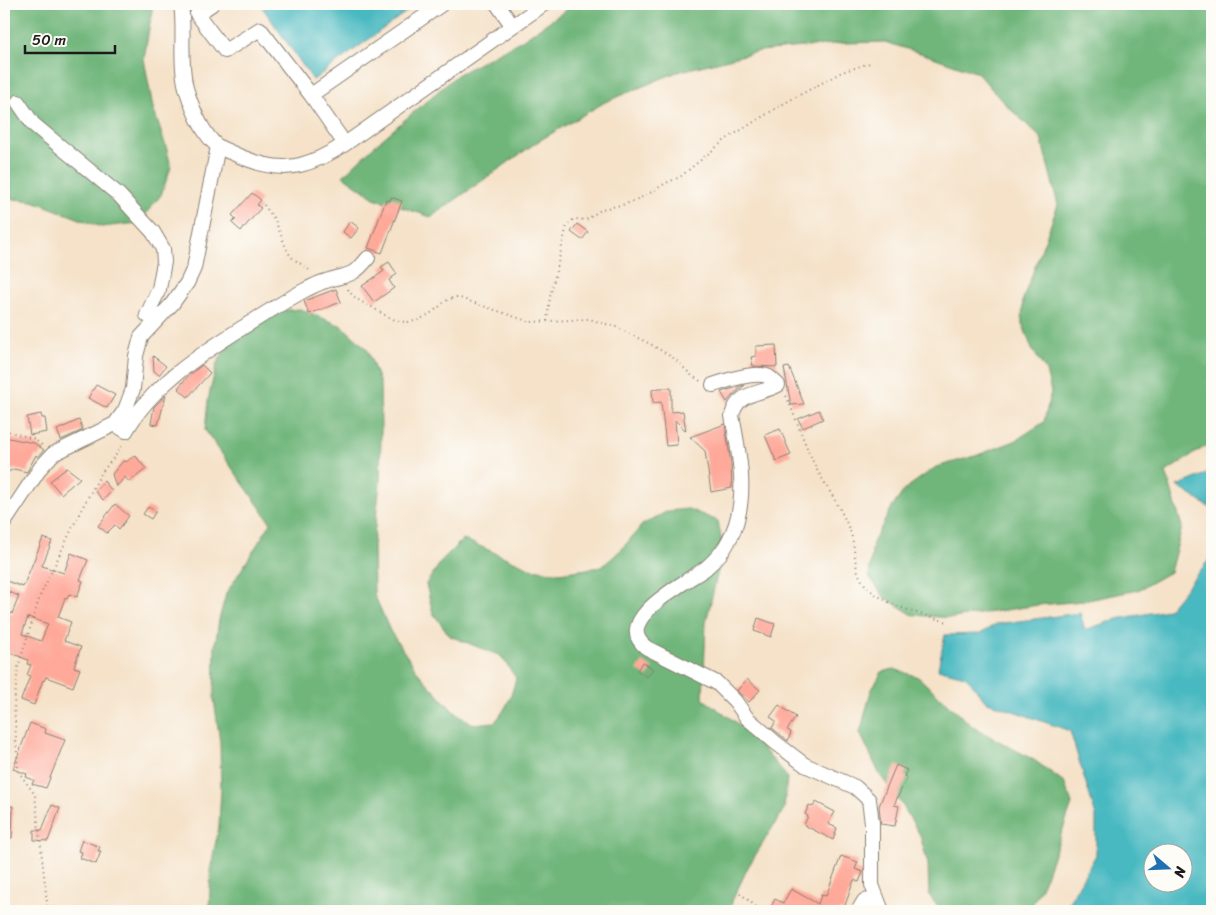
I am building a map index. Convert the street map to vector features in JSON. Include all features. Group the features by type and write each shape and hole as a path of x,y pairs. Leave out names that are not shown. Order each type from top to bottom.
{"street":[{"path":"197,14 212,4"},
{"path":"311,95 442,4"},
{"path":"497,4 512,26"},
{"path":"345,144 311,95 260,29 225,51 197,14 182,10 182,43 186,86 200,123 218,146 257,163 288,167 310,162 329,154 345,144 544,4"},
{"path":"18,102 33,124 119,194 153,232 164,249 164,262 159,289 148,314 155,321"},
{"path":"121,428 133,389 136,356 141,337 172,304 187,283 194,268 218,146"},
{"path":"4,523 41,467 52,455 121,428 155,393 207,351 274,308 313,286 342,278 354,272 368,258"},
{"path":"713,385 743,377 762,375 771,378 778,385 746,396 736,403 734,409 732,416 740,459 742,492 737,518 729,542 706,568 675,588 643,614 637,626 636,634 639,642 647,648 717,683 735,700 747,718 776,744 805,765 854,787 869,800 872,823 872,885 879,905"},
{"path":"858,911 864,901 879,905"}],"path":[{"path":"547,321 558,262 567,225 570,221 574,219 586,220 602,209 626,204 647,195 680,177 725,140 783,104 842,72 870,63"},
{"path":"264,205 275,220 291,257 314,274 313,286"},
{"path":"342,278 351,295 388,318 403,323 419,320 436,310 447,299 457,297 530,322 589,319 616,327 652,344 675,359 691,375 706,385 713,385"},
{"path":"778,385 787,398 803,441 842,514 851,535 856,566 862,582 889,602 948,622"},
{"path":"48,911 35,795 18,771 14,705 18,668 40,596 80,512 102,472 120,450 121,428"},
{"path":"4,430 34,439 52,455"},
{"path":"740,893 761,911"}],"green space":[{"path":"4,4 153,4 144,59 153,108 171,167 161,195 138,223 101,227 33,201 4,198"},
{"path":"575,4 1212,4 1212,442 1166,472 1182,527 1170,572 1138,590 1083,601 1038,605 953,618 913,615 884,597 869,576 873,543 891,509 905,489 936,467 975,456 1015,441 1044,422 1051,392 1046,371 1032,349 1022,322 1023,299 1058,205 1041,138 1002,101 978,73 885,42 844,43 760,51 677,72 605,102 537,142 431,217 374,198 343,176 372,148 457,75 522,40"},
{"path":"300,309 342,326 367,349 380,384 380,482 373,545 374,594 390,631 419,674 453,711 473,724 495,722 509,701 516,678 501,656 450,636 433,613 426,584 443,559 463,539 532,569 559,573 602,567 622,549 642,525 668,511 688,509 718,521 723,550 706,622 703,699 737,723 759,744 787,777 784,809 748,867 732,901 731,911 209,911 211,866 219,826 221,789 220,742 214,699 215,646 219,620 226,594 271,523 205,430 208,400 217,363 237,331 264,312"},
{"path":"894,669 918,677 973,727 1034,760 1064,782 1072,804 1045,879 1032,905 1024,911 941,911 929,895 928,864 920,835 903,806 880,775 860,733 871,691 882,672"}],"water":[{"path":"260,4 417,4 313,80"},
{"path":"1212,468 1212,509 1177,486 1209,473"},
{"path":"1212,556 1212,911 1064,911 1096,855 1096,816 1070,731 985,701 965,676 938,669 945,635 980,634 996,624 1080,613 1085,630 1117,619 1168,610"}],"building":[{"path":"252,193 261,200 257,205 261,208 241,231 232,223 236,219 232,215"},
{"path":"391,197 402,201 382,253 368,248 386,200 390,201"},
{"path":"350,221 359,228 351,238 343,232"},
{"path":"577,224 588,232 582,240 571,232"},
{"path":"389,262 397,274 389,280 394,288 374,302 362,286 384,271 381,267"},
{"path":"336,289 341,302 309,314 304,301"},
{"path":"776,345 777,367 753,366 751,357 756,356 756,346"},
{"path":"153,356 166,366 159,375 154,371"},
{"path":"202,365 210,373 188,397 178,388 188,376"},
{"path":"789,367 804,404 791,405 784,368"},
{"path":"96,385 115,395 107,408 88,398"},
{"path":"745,385 727,402 721,392"},
{"path":"671,388 671,412 683,411 686,431 675,420 677,445 666,446 661,402 653,403 652,390"},
{"path":"166,395 158,425 151,424 154,407"},
{"path":"819,410 823,419 803,428 798,419"},
{"path":"41,414 42,418 45,418 47,432 30,435 27,417"},
{"path":"79,420 83,430 61,440 57,430"},
{"path":"725,424 731,464 732,488 711,492 705,451 690,437"},
{"path":"780,429 791,455 776,461 765,435"},
{"path":"4,437 34,443 44,450 38,457 36,455 27,472 14,469 4,474"},
{"path":"135,455 146,469 129,482 125,477 116,487 112,474 124,460 126,462"},
{"path":"67,468 80,478 61,494 50,481"},
{"path":"104,481 112,491 103,500 95,491"},
{"path":"115,504 129,516 119,529 115,525 107,533 98,526"},
{"path":"148,507 156,511 151,519 143,514"},
{"path":"43,538 52,541 42,566 64,573 71,553 88,560 80,580 83,581 77,597 69,594 67,599 65,598 58,617 71,622 64,641 81,647 74,667 80,669 73,687 46,677 43,680 34,705 21,700 30,676 27,675 31,665 27,664 28,660 4,650 4,611 12,614 19,596 4,590 4,580 23,587","holes":["28,617 48,624 41,641 22,634"]},
{"path":"758,618 775,624 771,637 754,631"},
{"path":"643,662 653,669 647,677 637,670"},
{"path":"747,679 760,690 749,702 737,691"},
{"path":"779,705 796,717 787,730 791,732 788,741 772,728 776,721 770,717"},
{"path":"30,723 46,729 45,733 65,740 46,788 32,784 34,780 26,777 27,774 13,769"},
{"path":"896,765 907,770 904,776 907,777 894,805 899,806 895,826 881,824 879,806"},
{"path":"816,802 835,812 828,824 837,828 833,840 804,825 808,816 805,814 809,805 813,807"},
{"path":"52,805 60,808 48,841 34,840 34,830 42,830"},
{"path":"4,806 13,806 12,838 4,837"},
{"path":"82,840 100,847 98,851 101,851 96,864 80,858 82,852 78,851"},
{"path":"841,856 858,862 855,869 863,872 859,882 854,880 843,911 769,911 775,899 783,903 791,889 818,904 821,895 826,896"}]}
